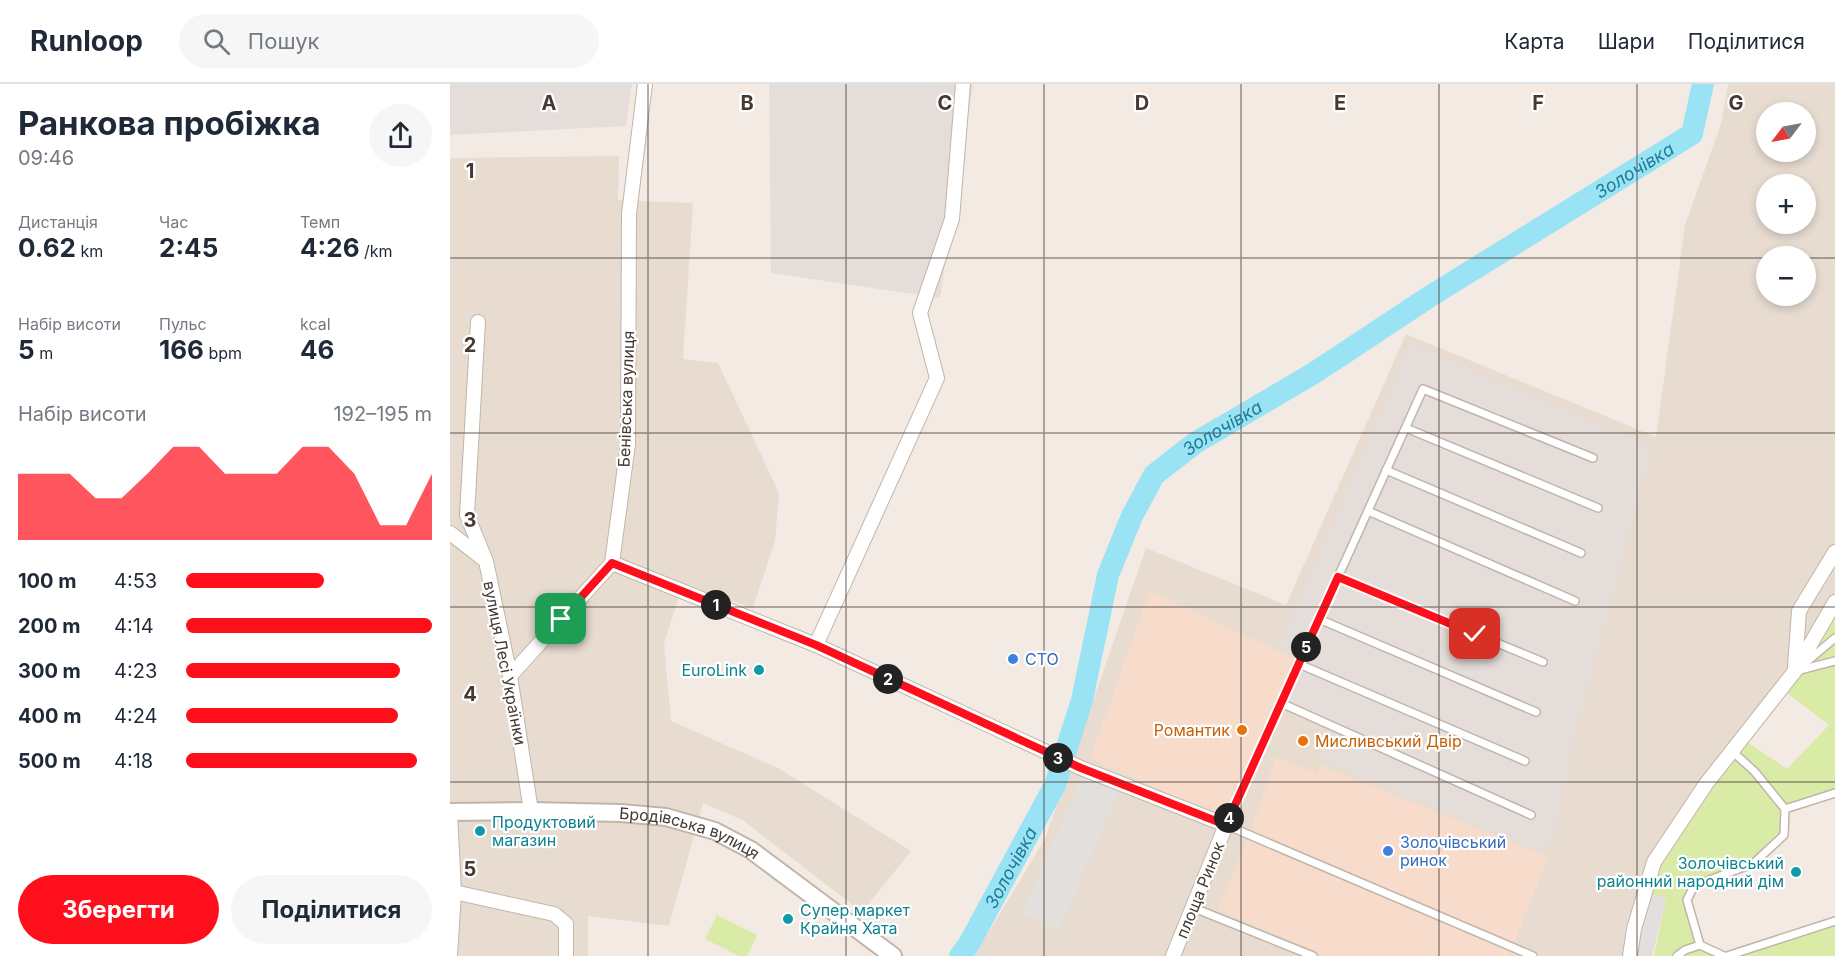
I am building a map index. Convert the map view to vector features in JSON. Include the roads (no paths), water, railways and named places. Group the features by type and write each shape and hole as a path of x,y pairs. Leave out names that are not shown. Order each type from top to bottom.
{"street":[{"name":"Бенівська вулиця","path":"612,563 628,444 628,214 645,84"},
{"path":"816,645 936,378 920,313 952,219 963,84"},
{"path":"478,322 467,515 486,561"},
{"name":"вулиця Лесі Українки","path":"450,533 486,561 510,676 531,811"},
{"path":"1795,671 1800,611 1835,552"},
{"path":"510,676 612,563 816,645 1081,768 1226,825"},
{"path":"1630,956 1634,929 1654,862 1706,784 1795,671 1835,603"},
{"path":"450,812 454,892 450,956"},
{"name":"Бродівська вулиця","path":"450,812 621,813 666,817 715,831 751,850 893,956"},
{"name":"площа Ринок","path":"1173,956 1226,825"},
{"path":"454,892 554,914 566,924 566,956"}],"lane":[{"path":"1533,956 1226,825 1423,389 1593,458"},
{"path":"1406,428 1598,508"},
{"path":"1386,470 1581,553"},
{"path":"1368,511 1575,601"},
{"path":"1338,577 1543,662"},
{"path":"1319,619 1536,712"},
{"path":"1795,671 1835,638"},
{"path":"1795,671 1835,661"},
{"path":"1299,664 1525,761"},
{"path":"1281,703 1531,815"},
{"path":"1700,945 1687,900 1694,886 1754,863 1784,835 1785,809 1755,772 1732,751"},
{"path":"1785,809 1835,793"},
{"path":"1194,908 1313,956"},
{"path":"1677,956 1700,945 1725,956 1835,921"}],"waterway":[{"name":"Золочівка","path":"960,956 969,944 1055,785 1082,700 1108,575 1132,516 1154,475 1195,443 1314,373 1429,297 1692,134 1703,84"}],"place":[{"name":"СТО","path":"1013,659"},
{"name":"EuroLink","path":"759,670"},
{"name":"Романтик","path":"1242,730"},
{"name":"Мисливський Двір","path":"1303,741"},
{"name":"Продуктовий магазин","path":"480,831"},
{"name":"Золочівський ринок","path":"1388,851"},
{"name":"Золочівський районний народний дім","path":"1796,872"},
{"name":"Супер маркет Крайня Хата","path":"788,919"}]}
